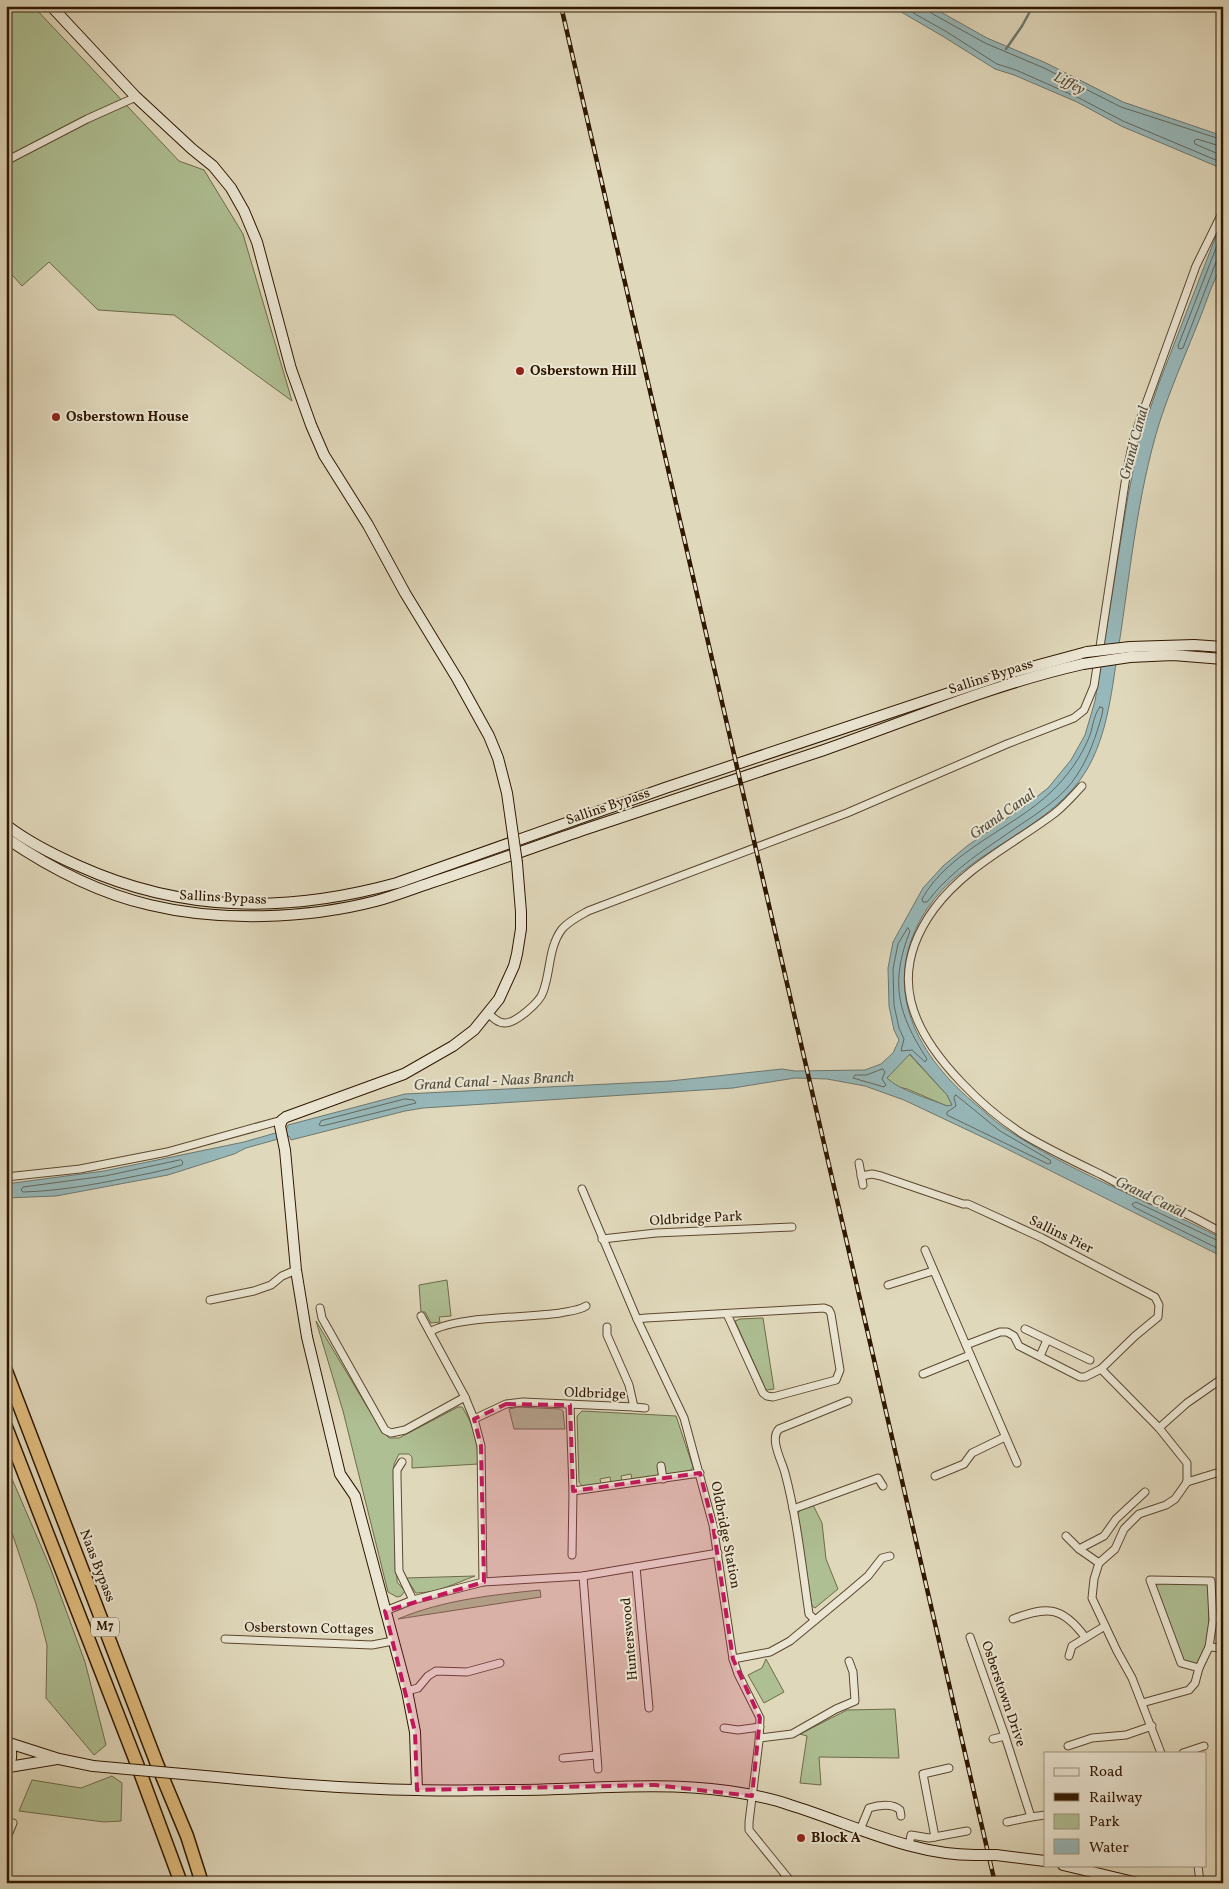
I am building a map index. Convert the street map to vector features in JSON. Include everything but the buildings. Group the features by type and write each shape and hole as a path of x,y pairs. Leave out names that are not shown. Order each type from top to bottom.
{"highway":[{"name":"Naas Bypass","path":"6,1371 157,1764 187,1836 202,1883"},
{"name":"M7","path":"6,1427 134,1754 181,1883"}],"street":[{"path":"6,1177 80,1169 167,1152 281,1123 404,1074 453,1046 474,1030 489,1014 499,999 514,966 521,929 513,835 507,793 498,758 489,736 458,680 405,594 368,525 324,455 291,369 257,242 244,211 231,188 213,166 136,97 51,6"},
{"path":"6,161 136,97"},
{"path":"489,1014 496,1021 506,1023 519,1017 533,1006 543,994 552,950 563,928 588,911 847,813 1074,718 1084,710 1094,686 1127,470 1138,423 1196,266 1223,211"},
{"name":"Sallins Bypass","path":"6,838 38,860 78,880 148,905 180,911 213,914 259,915 292,914 343,908 377,900 485,866 1011,684 1130,652 1194,645 1223,647"},
{"name":"Sallins Bypass","path":"6,825 20,836 74,864 130,886 153,892 187,899 228,904 269,905 331,898 396,882 665,788 1006,674 1088,652 1130,652 1223,659"},
{"path":"1082,786 1055,813 983,862 950,890 926,922 914,947 908,980 910,1002 926,1040 946,1066 1000,1119 1026,1136 1150,1200 1182,1211 1223,1233"},
{"path":"281,1123 296,1270 307,1337 340,1474 355,1496 407,1691 416,1732 417,1790"},
{"path":"859,1163 863,1185"},
{"name":"Sallins Pier","path":"861,1176 872,1174 880,1176 963,1204 968,1204 1042,1238 1155,1297 1159,1305 1158,1317 1101,1369 1082,1377 1020,1346 1014,1336 1007,1332 1000,1332 966,1345"},
{"path":"582,1189 637,1319 824,1308 832,1314 840,1370 836,1380 773,1397 767,1396 763,1393 727,1314"},
{"name":"Oldbridge Park","path":"602,1239 656,1233 792,1227"},
{"path":"925,1250 1017,1463"},
{"path":"210,1300 254,1291 270,1285 282,1276 296,1270"},
{"path":"888,1285 933,1271"},
{"path":"430,1332 462,1323 546,1315 580,1309 586,1306"},
{"path":"320,1308 322,1318 385,1430 391,1433 405,1430 465,1397"},
{"path":"421,1316 465,1397 474,1419 481,1446 483,1582"},
{"name":"Oldbridge Station","path":"637,1319 684,1418 713,1525 733,1659 738,1674 760,1718 760,1738 749,1822 750,1830 792,1883"},
{"name":"Oldbridge","path":"474,1419 506,1404 523,1402 634,1408 629,1385 607,1335 607,1327"},
{"path":"1025,1329 1090,1360"},
{"path":"1040,1356 1047,1340"},
{"path":"924,1374 970,1355"},
{"path":"1101,1369 1160,1428 1187,1463 1187,1482 1175,1499 1166,1506 1139,1514 1124,1529 1115,1549 1099,1563 1094,1579 1092,1598 1132,1678 1161,1752"},
{"path":"1160,1428 1187,1403 1223,1378"},
{"path":"815,1620 809,1614 793,1509 775,1441 776,1432 778,1429 848,1401"},
{"path":"570,1406 573,1491 572,1555"},
{"path":"634,1408 645,1408"},
{"path":"935,1476 964,1464 972,1453 1005,1437"},
{"path":"402,1462 397,1476 399,1571 413,1600"},
{"path":"661,1466 662,1479"},
{"path":"1187,1482 1223,1471"},
{"path":"573,1491 700,1472"},
{"path":"793,1509 878,1478 883,1486"},
{"path":"1078,1549 1104,1536 1116,1519 1145,1492"},
{"path":"1066,1536 1078,1549 1099,1563"},
{"path":"385,1611 413,1600 483,1582 583,1576 718,1553"},
{"path":"733,1659 770,1652 790,1641 868,1576 882,1558 890,1556"},
{"name":"Hunterswood","path":"636,1567 649,1708"},
{"path":"583,1576 598,1769"},
{"path":"1142,1703 1189,1690 1195,1683 1199,1668 1209,1647 1213,1620 1211,1581 1150,1580 1180,1663 1199,1668"},
{"path":"1013,1619 1034,1611 1048,1610 1056,1612 1075,1624 1085,1637"},
{"path":"1070,1656 1072,1646 1105,1626"},
{"name":"Osberstown Drive","path":"970,1637 1031,1816"},
{"name":"Osberstown Cottages","path":"225,1639 372,1645 393,1641"},
{"path":"1209,1647 1223,1648"},
{"path":"760,1738 792,1734 855,1700 853,1672 849,1661"},
{"path":"407,1691 418,1688 428,1676 436,1671 467,1672 500,1664"},
{"path":"1068,1746 1092,1738 1126,1734 1152,1726"},
{"path":"724,1728 738,1730 760,1727"},
{"path":"993,1739 1005,1736"},
{"path":"7,1741 58,1759 93,1766 319,1786 417,1790 560,1790 655,1785 724,1791 788,1804 909,1846 946,1854 996,1855 1044,1861"},
{"path":"7,1741 12,1759 8,1768"},
{"path":"1186,1752 1204,1746"},
{"path":"563,1758 596,1755"},
{"path":"8,1768 58,1759"},
{"path":"935,1837 923,1774 949,1768"},
{"path":"860,1830 869,1808 894,1806 900,1810 901,1816"},
{"path":"1007,1822 1044,1814"},
{"path":"6,1840 13,1823"},
{"path":"909,1846 911,1835 929,1838 967,1831"},
{"path":"1072,1866 1090,1868 1138,1883"},
{"path":"1198,1866 1200,1883"},
{"path":"1057,1881 1070,1883"}],"highlighted area":[{"path":"506,1404 570,1405 573,1491 700,1473 713,1525 733,1659 760,1718 752,1796 655,1785 417,1790 415,1732 385,1611 484,1582 481,1446 474,1419"}],"green space":[{"path":"6,6 33,6 179,161 204,170 243,234 292,401 174,315 98,310 49,262 22,286 6,268"},
{"path":"909,1054 947,1095 952,1105 947,1106 907,1089 895,1086 887,1078"},
{"path":"447,1280 451,1316 439,1317 440,1322 431,1323 425,1312 421,1312 419,1285"},
{"path":"763,1318 774,1389 766,1390 735,1321"},
{"path":"316,1321 366,1405 389,1438 399,1438 458,1407 462,1407 466,1413 474,1434 478,1464 412,1468 412,1457 409,1454 399,1454 394,1464 397,1582 405,1591 401,1596 397,1597 388,1592 343,1411"},
{"path":"518,1407 560,1409 563,1411 565,1429 514,1429 509,1409"},
{"path":"582,1411 676,1416 693,1467 690,1471 666,1475 664,1463 658,1464 660,1476 632,1480 631,1474 621,1476 622,1481 611,1483 610,1477 600,1479 601,1484 583,1487 579,1482 577,1416"},
{"path":"6,1465 50,1567 85,1662 106,1745 94,1755 46,1698 47,1645 36,1604 6,1515"},
{"path":"813,1505 822,1523 826,1559 838,1589 815,1608 812,1606 797,1516 800,1510"},
{"path":"475,1576 424,1593 416,1593 406,1578"},
{"path":"1151,1581 1210,1583 1208,1644 1197,1668 1180,1661"},
{"path":"540,1590 541,1597 398,1619 450,1603 486,1596"},
{"path":"766,1659 784,1692 764,1703 748,1675 762,1668"},
{"path":"895,1709 899,1758 819,1757 821,1785 800,1783 807,1736 800,1734 847,1710"},
{"path":"112,1776 122,1783 121,1821 104,1822 19,1811 32,1780 81,1788"}],"water":[{"name":"Liffey","path":"891,6 930,6 987,38 1046,63 1123,102 1223,136 1223,169 1121,126 1077,102 1014,75 995,69"},
{"path":"1223,218 1224,248 1221,267 1171,389 1145,477 1110,701 1096,750 1080,780 1064,799 1024,830 961,872 943,889 927,909 913,936 906,963 905,989 909,1014 919,1038 934,1061 973,1102 1003,1127 1056,1159 1223,1239 1223,1257 995,1143 904,1100 865,1086 827,1079 795,1078 733,1088 423,1108 291,1140 289,1136 246,1148 234,1154 168,1175 56,1196 6,1198 6,1184 104,1171 244,1142 286,1130 288,1125 405,1094 670,1081 782,1069 795,1071 865,1070 881,1064 893,1053 899,1040 894,1030 889,1006 888,968 893,942 923,888 943,866 967,846 1048,788 1071,760 1085,735 1095,701 1128,496 1139,441 1159,383","holes":["910,1054 947,1095 952,1105 947,1106 915,1094 887,1078"]}],"waterway":[{"path":"1006,49 1033,6"}],"railway":[{"path":"561,6 995,1883"}],"place":[{"name":"Osberstown Hill","path":"520,371"},
{"name":"Osberstown House","path":"56,417"},
{"name":"Block A","path":"801,1838"}],"water label":[{"name":"Grand Canal","path":"1135,443"},
{"name":"Grand Canal","path":"1003,815"},
{"name":"Grand Canal - Naas Branch","path":"494,1082"},
{"name":"Grand Canal","path":"1150,1198"}]}
